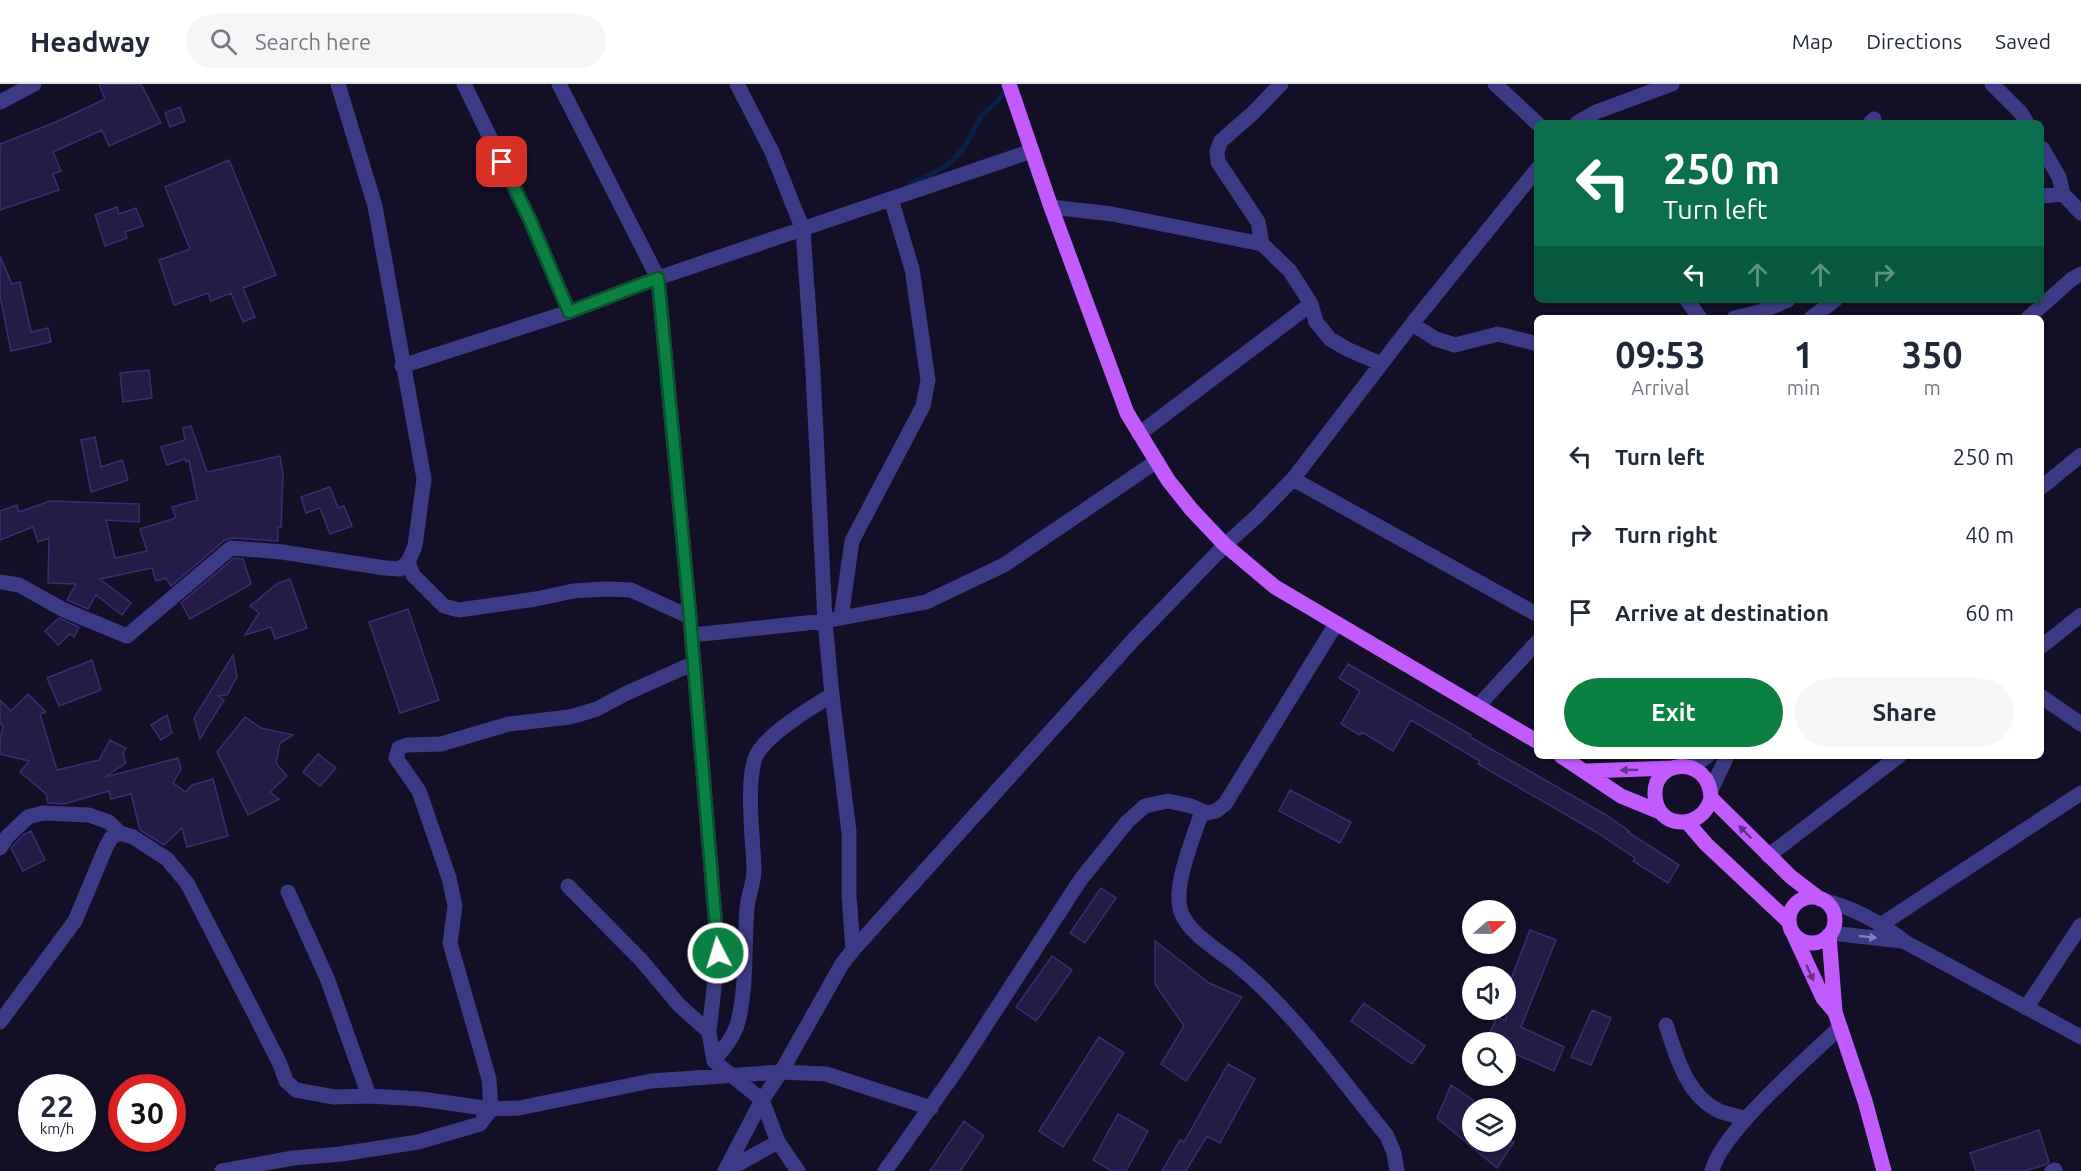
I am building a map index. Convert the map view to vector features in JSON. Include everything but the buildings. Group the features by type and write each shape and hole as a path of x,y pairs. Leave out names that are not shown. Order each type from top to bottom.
{"main road":[{"path":"1009,84 1051,207 1127,413 1191,509 1225,545 1275,587 1534,740"},
{"path":"1566,759 1621,796 1660,812 1672,821 1687,822 1700,816 1705,811 1711,794"},
{"path":"1586,771 1682,766 1691,767 1700,772 1707,780 1711,794 1768,856 1832,910 1835,921 1830,934 1835,1012 1865,1101 1884,1171"},
{"path":"1660,812 1655,796 1659,779 1672,768"},
{"path":"1687,822 1706,844 1790,926 1798,939 1809,943 1820,942 1830,934"},
{"path":"1822,900 1812,897 1798,902 1793,907 1790,926 1823,998 1835,1012"}],"street":[{"path":"0,102 34,84"},
{"path":"0,582 19,585 64,610 127,636 231,548 282,552 385,568 400,568 408,562 415,546 424,479 375,206 338,84"},
{"path":"464,84 530,220 569,312"},
{"path":"559,84 658,278 692,635 718,953 709,1032 714,1061 762,1100 778,1142 798,1171"},
{"path":"737,84 771,152 803,230 813,372 825,621 849,832 849,895 853,950"},
{"path":"1262,244 1258,222 1218,162 1217,151 1221,141 1281,84"},
{"path":"1495,84 1534,120"},
{"path":"1582,120 1596,112 1672,84"},
{"path":"1992,84 2025,120"},
{"path":"402,366 569,312 658,278 1032,151"},
{"path":"2044,151 2059,177 2063,194 2081,213"},
{"path":"725,1171 762,1100 842,964 853,950 1135,638 1293,479 1412,324 1534,173"},
{"path":"2044,196 2063,194"},
{"path":"841,618 852,541 923,406 928,381 912,269 891,200"},
{"path":"1051,207 1112,214 1262,244 1290,271 1311,304 1316,322 1330,339 1381,364"},
{"path":"2031,315 2072,279 2081,274"},
{"path":"1748,315 1781,303"},
{"path":"1815,315 1831,303"},
{"path":"1139,434 1311,304"},
{"path":"1412,324 1436,339 1455,345 1498,334 1534,343"},
{"path":"2044,485 2081,454"},
{"path":"692,635 825,621 926,602 1004,565 1157,461"},
{"path":"1293,479 1534,613"},
{"path":"408,562 414,575 444,606 459,610 573,591 607,589 631,590 690,617"},
{"path":"2044,644 2081,615"},
{"path":"885,1171 931,1108 1081,879 1127,822 1145,806 1168,801 1207,813 1216,811 1225,804 1335,624"},
{"path":"1478,706 1534,646"},
{"path":"222,1171 293,1158 341,1154 418,1142 480,1124 491,1109 489,1079 450,943 455,906 450,878 419,791 396,758 399,748 407,744 441,744 509,724 570,717 597,709 694,663"},
{"path":"714,1061 728,1042 737,1023 742,988 747,905 754,870 751,808 756,756 764,744 785,726 832,695"},
{"path":"2044,698 2081,724"},
{"path":"1691,767 1703,759"},
{"path":"1711,794 1726,759"},
{"path":"1768,856 1895,759"},
{"path":"1882,924 2081,793"},
{"path":"1202,811 1183,872 1179,895 1181,913 1196,933 1259,983 1286,1011 1387,1136 1394,1153 1396,1171"},
{"path":"0,848 7,837 28,817 43,813 89,815 109,822 120,833 133,837 167,859 187,883 280,1064 286,1081 296,1090 334,1097 369,1096 421,1099 491,1109 519,1108 651,1081 781,1071 826,1074 931,1108"},
{"path":"0,1022 75,921 106,847 111,838 120,833"},
{"path":"568,886 641,960 679,1005 709,1032"},
{"path":"288,892 327,978 369,1096"},
{"path":"1822,900 1842,905 1882,924 1905,942 2081,1037"},
{"path":"2026,1008 2081,925"},
{"path":"1830,934 1905,942"},
{"path":"1666,1025 1684,1075 1700,1097 1719,1111 1746,1119"},
{"path":"1712,1171 1717,1156 1746,1119 1839,1028"},
{"path":"725,1171 778,1142"}],"waterway":[{"path":"910,184 955,158 961,152 982,115 996,103 1003,92"}],"route":[{"path":"502,162 530,220 569,312 658,278 676,456 718,953"}]}
